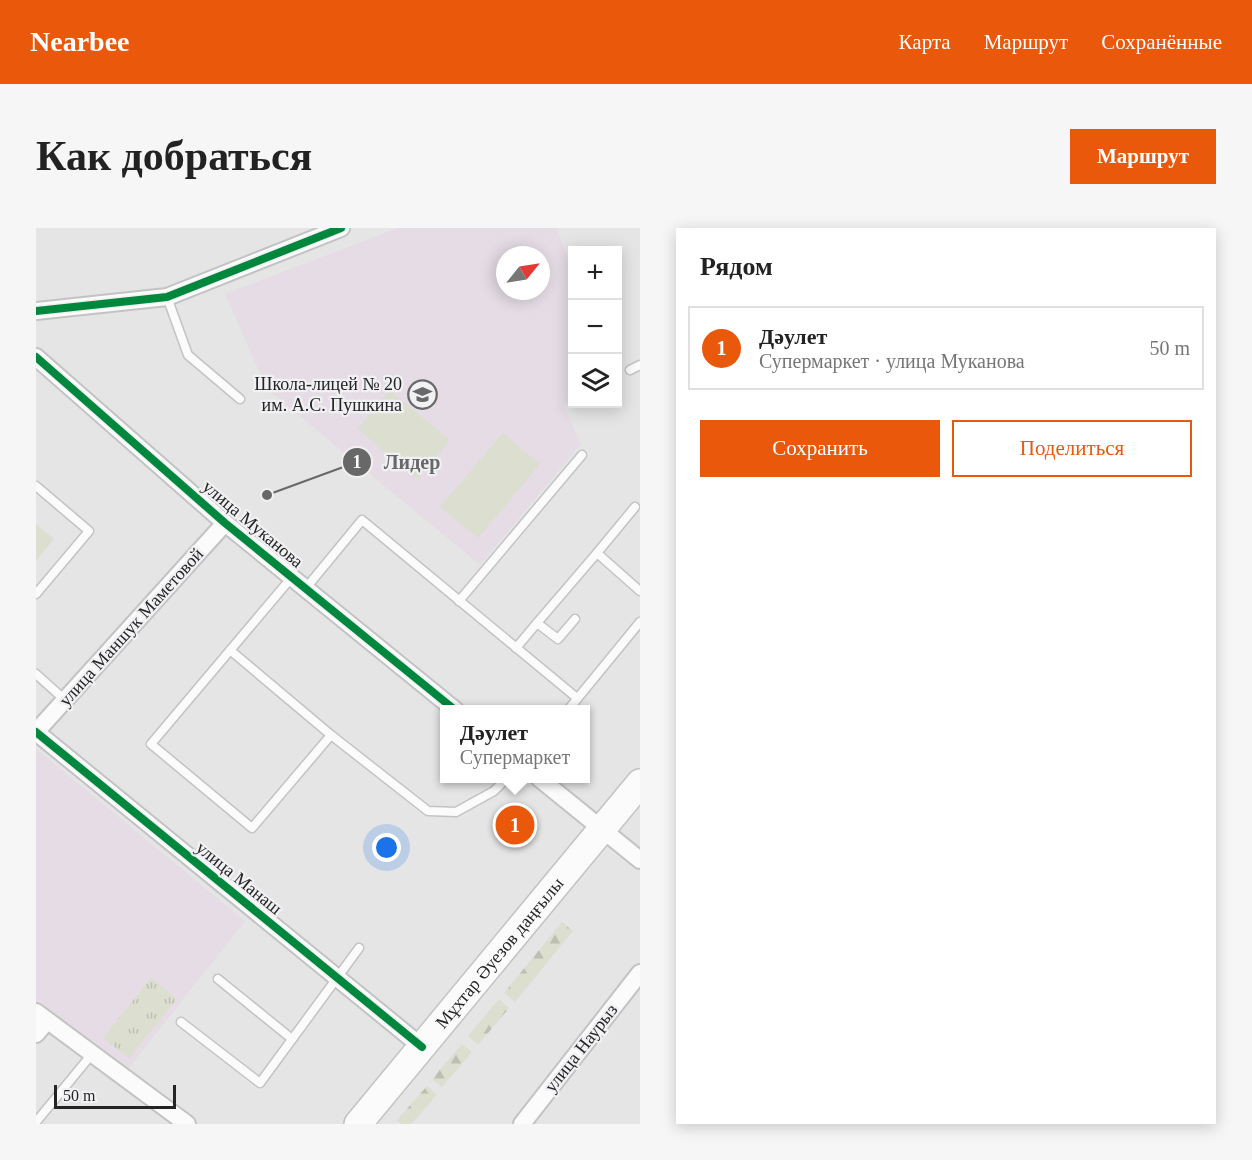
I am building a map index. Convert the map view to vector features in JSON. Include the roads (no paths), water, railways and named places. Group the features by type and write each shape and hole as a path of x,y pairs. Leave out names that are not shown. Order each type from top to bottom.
{"main road":[{"name":"Мұхтар Әуезов даңғылы","path":"358,1124 640,783"}],"street":[{"path":"40,314 167,297 342,228"},
{"name":"улица Муканова","path":"36,357 225,523 448,705"},
{"name":"улица Маншук Маметовой","path":"36,732 225,523"},
{"name":"улица Манаш","path":"36,732 422,1047"},
{"path":"545,783 640,860"},
{"name":"улица Наурыз","path":"522,1124 640,973"},
{"path":"40,1022 92,1054 187,1124"}],"lane":[{"path":"167,297 188,355 240,399"},
{"path":"630,370 640,365"},
{"path":"459,601 582,455"},
{"path":"36,486 88,531 36,594"},
{"path":"516,648 635,507"},
{"path":"306,588 362,520 578,698"},
{"path":"597,554 640,591"},
{"path":"292,577 150,744 252,828 331,735"},
{"path":"537,623 558,639 575,619"},
{"path":"572,705 640,622"},
{"path":"231,650 331,735 428,811 456,812 494,791 502,783"},
{"path":"36,674 65,700"},
{"path":"181,1022 260,1083 359,948"},
{"path":"218,979 292,1039"},
{"path":"36,1122 92,1054"}],"place":[{"name":"Школа-лицей № 20 им. А.С. Пушкина","path":"423,394"},
{"name":"Лидер","path":"267,495"},
{"name":"Дәулет","path":"515,825"}]}
